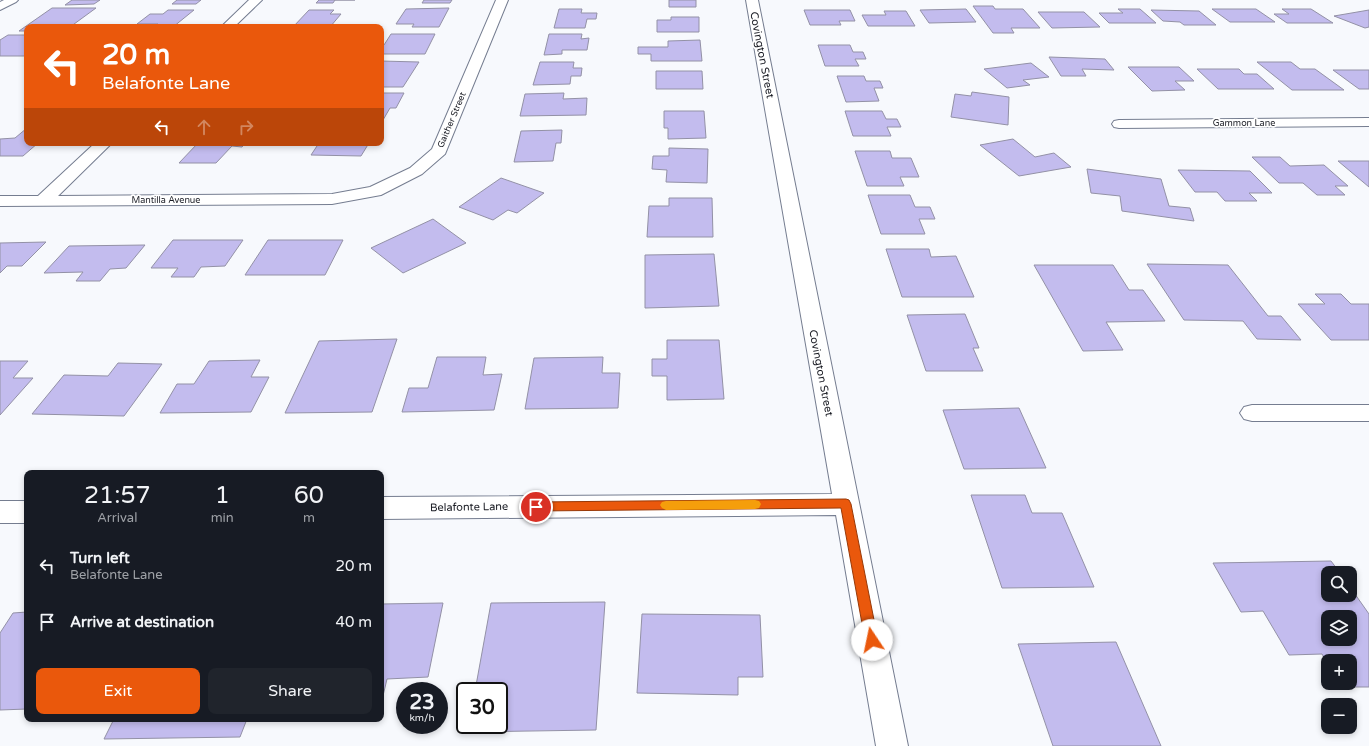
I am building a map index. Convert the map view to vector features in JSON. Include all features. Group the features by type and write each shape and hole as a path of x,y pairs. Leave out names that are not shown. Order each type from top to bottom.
{"street":[{"path":"0,7 12,0"},
{"path":"230,24 256,0"},
{"name":"Gaither Street","path":"332,199 375,191 416,171 439,151 502,0"},
{"name":"Covington Street","path":"752,0 892,746"},
{"name":"Gammon Lane","path":"1119,124 1369,122"},
{"path":"42,201 101,146"},
{"name":"Mantilla Avenue","path":"0,201 332,199"},
{"path":"1252,414 1369,413"},
{"name":"Belafonte Lane","path":"384,508 846,504"},
{"path":"0,512 24,512"}],"building":[{"path":"72,0 100,0 94,4 65,5"},
{"path":"177,0 201,0 196,4 172,4"},
{"path":"319,0 335,0 333,3 316,3"},
{"path":"424,0 452,0 450,3 422,3"},
{"path":"669,0 696,0 696,7 669,7"},
{"path":"973,6 993,6 995,9 1023,9 1040,28 1011,28 1014,33 993,33"},
{"path":"52,8 96,8 74,24 29,24"},
{"path":"449,8 439,27 412,27 414,24 396,24 406,9"},
{"path":"559,9 582,9 581,13 597,13 596,19 587,19 585,28 554,28"},
{"path":"966,9 976,22 929,23 920,10"},
{"path":"1118,9 1140,9 1156,23 1109,23 1099,13 1123,13"},
{"path":"1212,9 1256,9 1275,22 1230,22"},
{"path":"1282,9 1311,9 1333,23 1287,23 1274,14 1289,14"},
{"path":"168,10 194,10 177,24 137,24 150,14 163,14"},
{"path":"309,10 334,10 330,14 341,14 333,24 296,24"},
{"path":"804,10 850,10 855,21 839,21 841,25 810,25"},
{"path":"1151,10 1199,11 1216,25 1184,25 1180,22 1163,21"},
{"path":"1369,10 1369,27 1365,28 1334,16"},
{"path":"884,11 906,11 915,26 868,26 862,15 886,15"},
{"path":"1038,12 1084,12 1100,27 1052,28"},
{"path":"671,17 699,17 699,32 657,32 657,20 671,20"},
{"path":"391,34 435,34 425,54 384,54 384,45"},
{"path":"549,34 582,34 581,39 589,38 587,50 562,50 562,54 544,55"},
{"path":"8,35 24,35 24,56 0,56 0,40"},
{"path":"700,40 702,61 651,61 651,54 638,54 638,47 668,47 668,41"},
{"path":"818,45 850,45 853,52 863,52 866,59 855,59 859,66 825,66"},
{"path":"1049,57 1105,59 1114,70 1082,69 1086,76 1061,76"},
{"path":"384,61 419,62 403,87 384,87"},
{"path":"540,62 574,62 573,68 582,68 581,76 571,76 570,84 533,85"},
{"path":"1257,62 1291,62 1300,69 1315,69 1344,90 1292,90"},
{"path":"1031,63 1049,77 1023,80 1030,85 1007,88 984,69"},
{"path":"1128,67 1179,67 1194,81 1175,81 1185,90 1152,91"},
{"path":"1197,69 1239,69 1244,74 1257,74 1274,89 1218,89"},
{"path":"1333,70 1369,70 1369,89 1359,89"},
{"path":"656,71 702,71 703,89 656,89"},
{"path":"837,76 864,76 866,81 880,81 883,88 874,88 879,101 846,102"},
{"path":"972,92 1009,97 1008,125 951,117 955,94 971,96"},
{"path":"384,93 404,93 396,108 390,108 384,118"},
{"path":"564,93 563,99 587,98 586,115 520,116 525,94"},
{"path":"664,111 704,111 706,138 668,139 668,128 664,128"},
{"path":"845,111 882,111 886,119 897,119 901,127 887,127 891,136 853,136"},
{"path":"24,130 24,146 35,146 23,156 0,156 0,139 15,138"},
{"path":"562,130 561,143 556,143 553,161 514,162 521,131"},
{"path":"1013,139 1035,157 1054,153 1071,167 1019,176 980,145"},
{"path":"195,146 232,146 216,163 179,163"},
{"path":"317,146 367,146 361,156 311,155"},
{"path":"669,148 708,149 707,183 666,182 667,170 652,169 653,156 669,156"},
{"path":"855,151 890,151 892,158 911,158 919,177 900,177 904,186 867,186"},
{"path":"1252,157 1280,157 1290,166 1324,165 1348,186 1335,186 1345,195 1317,195 1303,183 1279,183"},
{"path":"1338,161 1369,161 1369,187"},
{"path":"1087,169 1161,179 1169,206 1190,208 1194,221 1122,211 1120,196 1091,193"},
{"path":"1178,170 1250,171 1272,193 1249,193 1257,201 1225,201 1217,192 1195,192"},
{"path":"501,178 544,193 517,213 508,210 493,220 459,207"},
{"path":"868,195 910,195 915,207 930,207 935,219 919,219 925,234 881,234"},
{"path":"669,198 712,198 713,237 647,237 649,206 669,206"},
{"path":"433,219 466,243 403,273 371,248"},
{"path":"173,240 243,240 225,266 201,267 194,277 171,277 178,268 151,268"},
{"path":"268,240 343,240 325,275 245,275"},
{"path":"46,242 22,266 7,266 0,273 0,243"},
{"path":"145,245 126,268 110,269 100,281 76,281 83,272 44,273 69,246"},
{"path":"886,249 929,249 931,257 956,256 974,297 902,297"},
{"path":"714,254 719,306 645,308 645,255"},
{"path":"1147,264 1228,265 1268,316 1281,316 1301,340 1257,339 1243,321 1184,320"},
{"path":"1034,265 1113,265 1129,290 1143,290 1165,321 1106,322 1123,350 1083,351"},
{"path":"1315,294 1341,294 1351,304 1369,304 1369,340 1331,340 1298,304 1325,304"},
{"path":"965,314 979,348 973,348 983,371 926,371 907,315"},
{"path":"397,339 372,412 285,413 319,341"},
{"path":"667,340 719,340 724,399 667,400 667,376 652,376 652,359 667,359"},
{"path":"437,357 486,357 483,375 502,374 494,410 402,412 409,388 428,388"},
{"path":"603,357 602,373 620,373 618,408 525,409 534,358"},
{"path":"260,360 251,377 269,377 251,412 160,413 177,384 194,384 209,361"},
{"path":"0,361 28,361 13,378 33,378 0,415"},
{"path":"118,363 162,364 124,416 32,414 64,375 108,376"},
{"path":"1019,408 1046,468 964,469 943,410"},
{"path":"971,495 1025,495 1032,513 1062,513 1094,587 1002,588"},
{"path":"1331,561 1335,566 1321,566 1321,602 1357,602 1357,597 1369,614 1369,687 1357,687 1357,654 1289,655 1263,611 1241,612 1213,563"},
{"path":"605,602 596,730 508,731 508,682 477,682 491,603"},
{"path":"443,603 428,677 387,679 384,692 384,604"},
{"path":"24,612 24,709 0,710 0,633 13,613"},
{"path":"642,614 760,615 763,677 738,677 738,695 637,693"},
{"path":"1116,642 1161,746 1053,746 1018,644"},
{"path":"112,722 246,722 240,737 104,739"}],"slow traffic":[{"path":"666,505 755,504"}],"route":[{"path":"536,507 846,504 872,640"}]}
